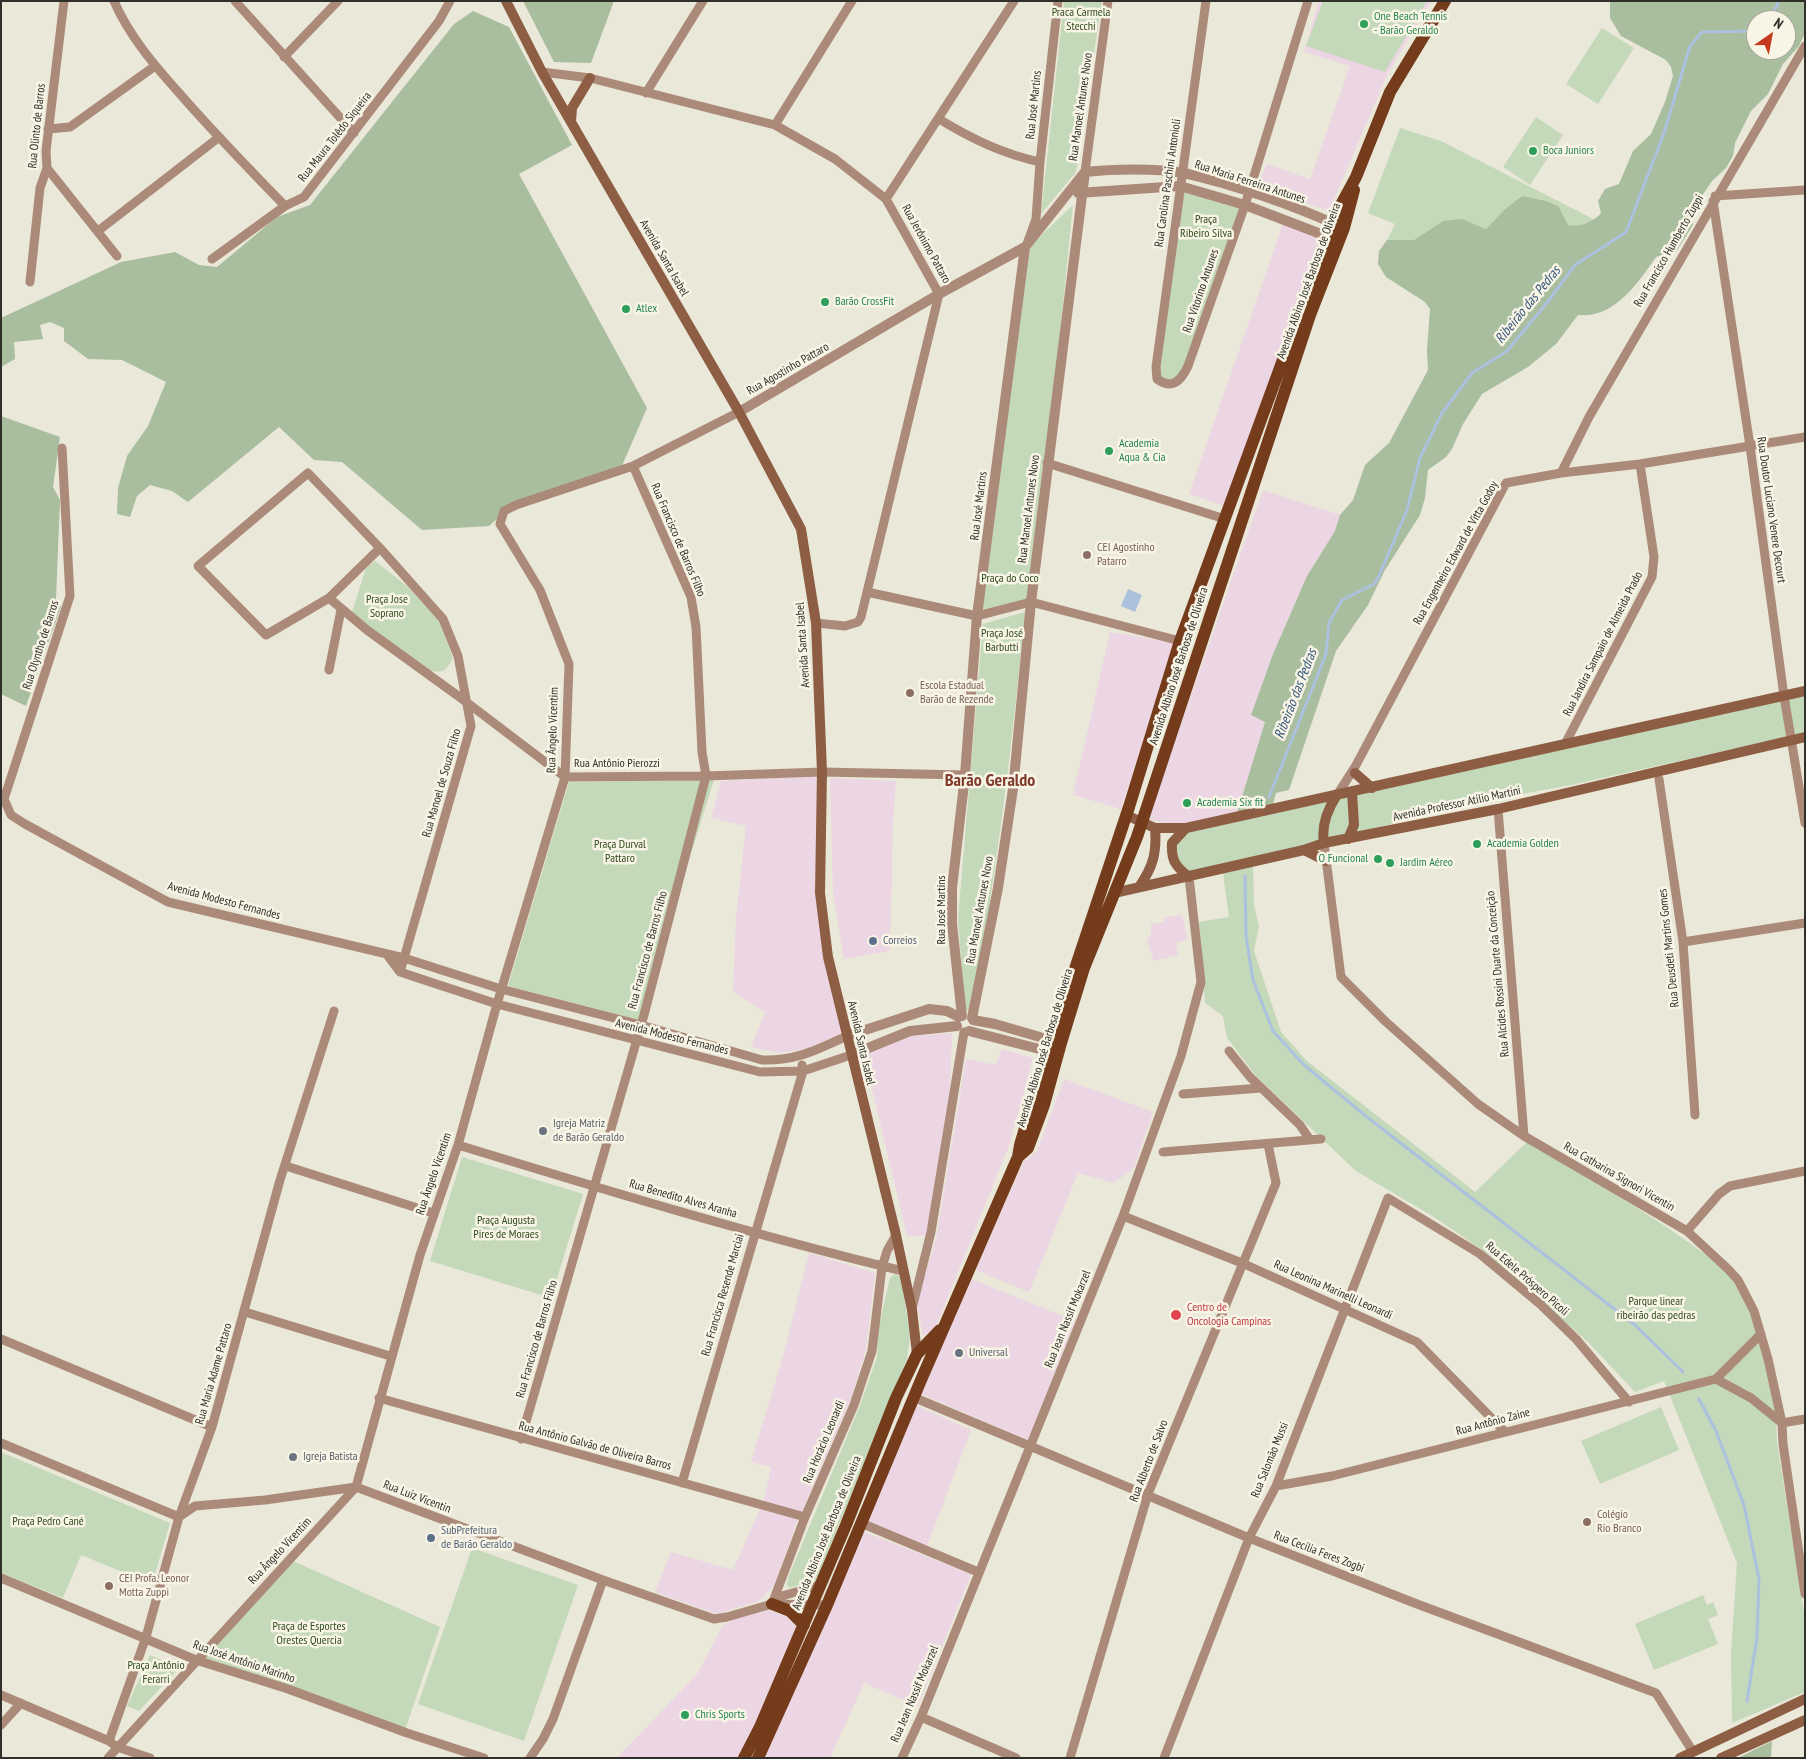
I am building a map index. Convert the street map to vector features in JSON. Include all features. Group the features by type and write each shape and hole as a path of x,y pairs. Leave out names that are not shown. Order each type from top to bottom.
{"main road":[{"name":"Avenida Santa Isabel","path":"506,1 542,72 739,412 801,528 816,623 822,772 820,893 828,956 896,1235 912,1310 917,1354"},
{"name":"Avenida Albino José Barbosa de Oliveira","path":"1055,1047 1084,968 1142,823 1338,226 1356,177 1390,92 1445,1"},
{"path":"571,121 572,108 590,78"},
{"name":"Avenida Albino José Barbosa de Oliveira","path":"758,1758 826,1606 913,1397 1018,1157 1028,1148 1044,1105 1055,1047 1113,850 1126,815 1180,641 1225,519 1334,239"},
{"path":"1126,815 1155,828 1186,828 1805,691"},
{"name":"Avenida Professor Atílio Martini","path":"1114,893 1304,850 1324,842 1348,839 1498,809 1805,737"},
{"path":"1355,770 1372,788"},
{"path":"1348,839 1354,826 1352,792"},
{"path":"1324,842 1322,835 1325,818 1337,795"},
{"path":"1139,887 1153,864 1156,850 1155,828"},
{"path":"1186,828 1172,843 1172,859 1177,868 1189,877"},
{"path":"1113,850 1128,890"},
{"path":"1304,850 1326,862"},
{"name":"Avenida Albino José Barbosa de Oliveira","path":"744,1758 760,1727 804,1625 896,1398 917,1354 945,1326"},
{"path":"917,1354 921,1380"},
{"path":"772,1604 790,1612 804,1625"},
{"path":"1680,1758 1695,1755 1805,1699"},
{"path":"1721,1758 1805,1720"}],"street":[{"name":"Rua Olinto de Barros","path":"30,282 40,188 47,168 48,129 64,1"},
{"path":"114,1 121,18 156,66 218,138 284,206"},
{"path":"236,1 284,57 354,133"},
{"path":"284,57 338,1"},
{"name":"Rua Maura Tolêdo Siqueira","path":"212,259 284,206 304,197 440,21 450,1"},
{"path":"646,94 702,1"},
{"path":"775,125 852,1"},
{"path":"886,199 1014,1"},
{"name":"Rua José Martins","path":"912,1310 931,1232 965,1023 952,924 952,888 965,775 978,616 1025,247 1036,219 1040,162 1058,1"},
{"name":"Rua Manoel Antunes Novo","path":"965,1023 998,888 1013,789 1047,463 1108,1"},
{"name":"Rua Carolina Paschini Antonioli","path":"1156,367 1206,1"},
{"name":"Rua Vitorino Antunes","path":"1156,367 1157,379 1163,384 1176,384 1184,374 1245,205 1247,192 1308,1"},
{"name":"Rua Francisco Humberto Zuppi","path":"1561,473 1589,417 1714,198 1805,46"},
{"path":"48,129 70,127 156,66"},
{"name":"Rua Jerônimo Pattaro","path":"542,72 590,78 646,94 775,125 835,159 886,199 939,294 867,592 858,622 844,626 816,623"},
{"path":"939,119 1011,156 1040,162"},
{"path":"98,231 218,138"},
{"path":"47,168 117,256"},
{"name":"Rua Maria Ferreirra Antunes","path":"1085,172 1104,170 1182,173 1247,192 1338,226"},
{"name":"Rua Agostinho Pattaro","path":"500,524 504,512 516,504 633,466 739,412 939,294 1025,247 1068,196 1085,172"},
{"name":"Rua Maria Ferreirra Antunes","path":"1083,191 1180,186 1245,205 1334,239"},
{"path":"1714,198 1805,190"},
{"path":"1068,196 1083,191"},
{"name":"Rua Doutor Luciano Venere Decourt","path":"1714,198 1784,696 1805,823"},
{"name":"Rua Engenheiro Edward de Vitta Godoy","path":"1337,795 1355,770 1506,483 1561,473 1640,464 1805,437"},
{"name":"Rua Olyntho de Barros","path":"11,815 4,799 70,596 62,448"},
{"path":"1047,463 1225,519"},
{"name":"Rua Jandira Sampaio de Almeida Prado","path":"1565,744 1652,577 1654,558 1640,464"},
{"name":"Rua Francisco de Barros Filho","path":"521,1439 641,1025 706,776 702,752 696,626 691,596 633,466"},
{"name":"Rua Manoel de Souza Filho","path":"329,598 266,635 198,566 308,473 380,548 443,619 458,656 471,726 400,972"},
{"name":"Rua Ângelo Vicentim","path":"108,1758 356,1487 390,1356 433,1213 458,1145 501,989 565,777 569,664 540,590 500,524"},
{"path":"329,598 380,548"},
{"path":"867,592 978,616 1031,602 1180,641"},
{"name":"Rua Antônio Pierozzi","path":"329,598 341,610 465,700 565,777 706,776 822,772 965,775"},
{"path":"329,670 341,610"},
{"name":"Rua Engenheiro Edward de Vitta Godoy","path":"1352,792 1355,770"},
{"name":"Rua Deusdeti Martins Gomes","path":"1659,779 1683,942 1695,1115"},
{"name":"Rua Alcides Rossini Duarte da Conceição","path":"1498,809 1524,1136"},
{"name":"Avenida Modesto Fernandes","path":"11,815 60,845 168,902 388,956 404,958 501,989 641,1025 762,1060 782,1061 802,1057 847,1036 929,1009 947,1011 965,1023"},
{"name":"Rua Catharina Signori Vicentin","path":"1324,842 1341,977 1384,1021 1478,1104 1524,1136 1687,1231 1714,1254 1738,1280 1754,1311 1782,1423 1782,1444 1805,1594"},
{"name":"Rua Jean Nassif Mokarzel","path":"902,1758 921,1717 1122,1216 1180,1056 1200,982 1189,877"},
{"path":"1683,942 1805,923"},
{"path":"388,956 400,972"},
{"name":"Avenida Modesto Fernandes","path":"400,972 497,1004 760,1072 803,1071 851,1055 910,1031 965,1023 995,1024 1055,1047"},
{"name":"Rua Maria Adame Pattaro","path":"109,1741 146,1637 179,1517 212,1427 286,1166 334,1011"},
{"path":"1229,1052 1261,1088 1300,1124 1310,1140"},
{"name":"Rua Francisca Resende Marciai","path":"682,1483 754,1232 803,1071 802,1057"},
{"path":"1183,1094 1261,1088"},
{"path":"1163,1152 1322,1139"},
{"name":"Rua Alberto de Salvo","path":"1070,1758 1148,1494 1276,1183 1268,1144"},
{"name":"Rua Benedito Alves Aranha","path":"458,1145 595,1187 754,1232 882,1267 904,1271"},
{"path":"286,1166 433,1213"},
{"path":"1687,1231 1719,1194 1730,1186 1805,1171"},
{"name":"Rua Salomão Mussi","path":"1164,1758 1249,1538 1276,1486 1388,1198"},
{"name":"Rua Edele Próspero Picoli","path":"1388,1198 1480,1254 1540,1304 1576,1339 1629,1402"},
{"name":"Rua Leonina Marinelli Leonardi","path":"1122,1216 1242,1263 1417,1342 1504,1431"},
{"name":"Rua Horácio Leonardi","path":"772,1604 805,1517 854,1405 872,1350 882,1267 886,1251 896,1235"},
{"path":"245,1312 390,1356"},
{"path":"1761,1334 1716,1379 1752,1398 1782,1423 1805,1419"},
{"path":"1,1339 212,1427"},
{"name":"Rua Antônio Zaine","path":"1276,1486 1332,1476 1504,1431 1629,1402 1716,1379"},
{"name":"Rua Cecília Feres Zogbi","path":"913,1397 1249,1538 1417,1604 1656,1693 1695,1755"},
{"name":"Rua Antônio Galvão de Oliveira Barros","path":"380,1398 805,1517"},
{"path":"1,1443 179,1517"},
{"name":"Rua Luiz Vicentin","path":"179,1517 195,1506 265,1500 356,1487 603,1580 714,1619 728,1617 772,1604 826,1606"},
{"path":"861,1523 978,1572"},
{"name":"Rua José Antônio Marinho","path":"1,1578 146,1637 196,1660 288,1689 407,1733 484,1758"},
{"path":"530,1758 543,1739 552,1719 603,1580"},
{"path":"772,1604 782,1596 820,1585"},
{"path":"1,1696 109,1741 118,1748 150,1758"},
{"path":"1,1725 21,1704"},
{"path":"921,1717 1016,1758"}],"shaded area":[{"path":"1319,1 1432,1 1388,73 1329,211 1257,186 1267,164 1310,179 1350,66 1304,52"},
{"path":"1283,224 1322,240 1224,506 1189,494"},
{"path":"1263,490 1340,515 1335,531 1307,576 1273,654 1251,715 1265,722 1236,818 1186,828 1148,819"},
{"path":"1110,632 1175,643 1121,809 1073,795"},
{"path":"817,776 816,888 844,1033 808,1048 780,1053 751,1047 765,1012 733,992 736,917 746,826 711,818 721,781"},
{"path":"830,778 896,781 893,823 890,951 844,959 833,894"},
{"path":"1182,915 1188,939 1176,943 1178,955 1154,961 1147,940 1151,936 1151,924 1164,922 1163,918"},
{"path":"952,1033 950,1088 929,1235 907,1236 864,1055 910,1036"},
{"path":"1002,1049 1033,1058 1009,1146 936,1326 923,1337 917,1301 936,1239 966,1059 996,1065"},
{"path":"1064,1079 1153,1112 1134,1168 1114,1183 1078,1173 1029,1292 975,1270 1023,1163 1037,1151"},
{"path":"809,1253 875,1273 866,1349 850,1402 797,1522 774,1586 759,1601 717,1614 655,1592 671,1552 733,1570 764,1500 771,1467 751,1462 784,1353"},
{"path":"969,1278 1075,1321 1028,1440 921,1394"},
{"path":"915,1405 971,1430 927,1546 866,1522"},
{"path":"862,1531 971,1574 918,1706 864,1683 830,1758 757,1758"},
{"path":"769,1610 785,1616 797,1627 763,1713 739,1758 617,1758 698,1673 722,1626 736,1618"}],"green space":[{"path":"523,1 614,1 591,63 554,62"},
{"name":"Praca Carmela Stecchi","path":"1064,1 1102,1 1076,172 1041,214"},
{"name":"One Beach Tennis - Barão Geraldo","path":"1323,1 1427,1 1385,72 1306,46"},
{"path":"1610,1 1805,1 1805,33 1796,49 1796,10 1746,10 1746,60 1787,60 1768,94 1751,111 1735,143 1733,156 1726,168 1712,181 1689,215 1693,225 1676,252 1656,257 1633,288 1614,305 1591,315 1578,315 1556,344 1528,367 1482,394 1463,424 1452,449 1446,457 1428,470 1425,498 1420,515 1385,570 1368,605 1336,651 1289,790 1276,793 1273,804 1237,813 1265,722 1251,715 1273,654 1307,576 1335,531 1340,515 1353,500 1365,465 1389,443 1428,370 1427,350 1430,309 1425,302 1386,277 1378,264 1379,251 1387,240 1414,240 1443,221 1462,219 1486,229 1503,211 1522,196 1546,201 1558,206 1568,225 1581,225 1598,216 1601,213 1598,201 1605,189 1619,184 1633,151 1651,134 1665,102 1673,76 1671,67 1666,60 1621,36 1610,18"},
{"path":"473,11 509,27 572,145 519,174 647,408 621,468 515,503 489,526 422,530 342,462 314,460 279,427 188,502 172,491 150,485 137,496 130,517 117,514 118,488 127,456 148,426 166,382 122,360 88,359 64,341 64,328 50,322 40,325 43,339 14,342 15,359 1,367 1,318 121,262 175,252 199,265 217,267 277,217 310,205 454,24"},
{"path":"1602,28 1634,48 1598,104 1566,84"},
{"name":"Boca Juniors","path":"1536,117 1563,135 1530,185 1503,167"},
{"path":"1400,128 1441,141 1595,220 1573,227 1503,211 1486,229 1443,221 1414,240 1387,240 1395,224 1368,213"},
{"name":"Praça Ribeiro Silva","path":"1184,190 1243,206 1187,366 1175,383 1158,378"},
{"name":"Praça do Coco","path":"1073,205 1031,602 982,613 1027,249"},
{"path":"1,416 60,437 53,487 60,500 56,599 61,607 26,706 1,694"},
{"name":"Praça Jose Soprano","path":"375,561 407,586 440,622 453,658 448,667 443,671 427,670 351,615 366,568"},
{"name":"Praça José Barbutti","path":"1025,612 1009,762 989,911 972,1010 965,1010 958,919 983,624"},
{"name":"Parque linear ribeirão das pedras","path":"1805,693 1805,733 1571,785 1483,801 1319,842 1253,862 1254,905 1259,926 1254,951 1281,1032 1307,1061 1475,1192 1527,1142 1675,1233 1721,1266 1739,1289 1757,1330 1770,1377 1774,1400 1777,1442 1805,1619 1805,1692 1732,1723 1731,1653 1737,1563 1664,1381 1635,1392 1587,1341 1481,1249 1434,1217 1356,1171 1257,1077 1227,1038 1223,1016 1205,1003 1199,922 1229,917 1222,866 1189,873 1182,867 1178,859 1175,851 1175,842 1189,830"},
{"name":"Praça Durval Pattaro","path":"714,780 639,1020 508,986 569,782"},
{"name":"Praça Augusta Pires de Moraes","path":"462,1157 583,1194 551,1298 430,1261"},
{"path":"895,1274 901,1277 910,1336 907,1359 816,1581 789,1588 787,1585 788,1578 861,1403 877,1357 878,1330 890,1278"},
{"path":"1661,1407 1679,1450 1600,1484 1581,1441"},
{"name":"Praça Pedro Cané","path":"1,1452 170,1523 152,1584 81,1555 63,1598 1,1573"},
{"path":"472,1548 578,1585 524,1741 418,1704"},
{"name":"Praça de Esportes Orestes Quercia","path":"293,1561 440,1627 405,1730 203,1659"},
{"path":"1703,1595 1707,1605 1713,1602 1718,1615 1708,1619 1718,1644 1654,1670 1635,1624"},
{"name":"Praça Antônio Ferarri","path":"150,1655 179,1668 139,1711 127,1706"},
{"path":"1772,1741 1771,1758 1738,1758"}],"water":[{"path":"1128,589 1142,595 1135,612 1121,606"}],"waterway":[{"name":"Ribeirão das Pedras","path":"1774,10 1778,1"},
{"name":"Ribeirão das Pedras","path":"1269,797 1326,654 1329,623 1342,600 1374,584 1378,578 1407,510 1420,458 1442,413 1472,373 1507,351 1575,265 1626,232 1664,133 1690,46 1702,32 1746,31"},
{"path":"1245,876 1246,936 1253,980 1273,1031 1304,1065 1367,1117 1635,1325 1683,1372"},
{"path":"1699,1399 1716,1431 1744,1505 1759,1579 1757,1637 1747,1701"}],"place":[{"name":"One Beach Tennis - Barão Geraldo","path":"1364,24"},
{"name":"Boca Juniors","path":"1533,151"},
{"name":"Barão CrossFit","path":"825,302"},
{"name":"Atlex","path":"626,309"},
{"name":"Academia Aqua & Cia","path":"1109,451"},
{"name":"CEI Agostinho Patarro","path":"1087,555"},
{"name":"Escola Estadual Barão de Rezende","path":"910,693"},
{"name":"Academia Six fit","path":"1187,803"},
{"name":"Academia Golden","path":"1477,844"},
{"name":"O Funcional","path":"1378,859"},
{"name":"Jardim Aéreo","path":"1390,863"},
{"name":"Correios","path":"873,941"},
{"name":"Igreja Matriz de Barão Geraldo","path":"543,1131"},
{"name":"Centro de Oncologia Campinas","path":"1176,1315"},
{"name":"Universal","path":"959,1353"},
{"name":"Igreja Batista","path":"293,1457"},
{"name":"Colégio Rio Branco","path":"1587,1522"},
{"name":"SubPrefeitura de Barão Geraldo","path":"431,1538"},
{"name":"CEI Profa. Leonor Motta Zuppi","path":"109,1586"},
{"name":"Chris Sports","path":"685,1715"}],"district":[{"name":"Barão Geraldo","path":"990,781"}]}
